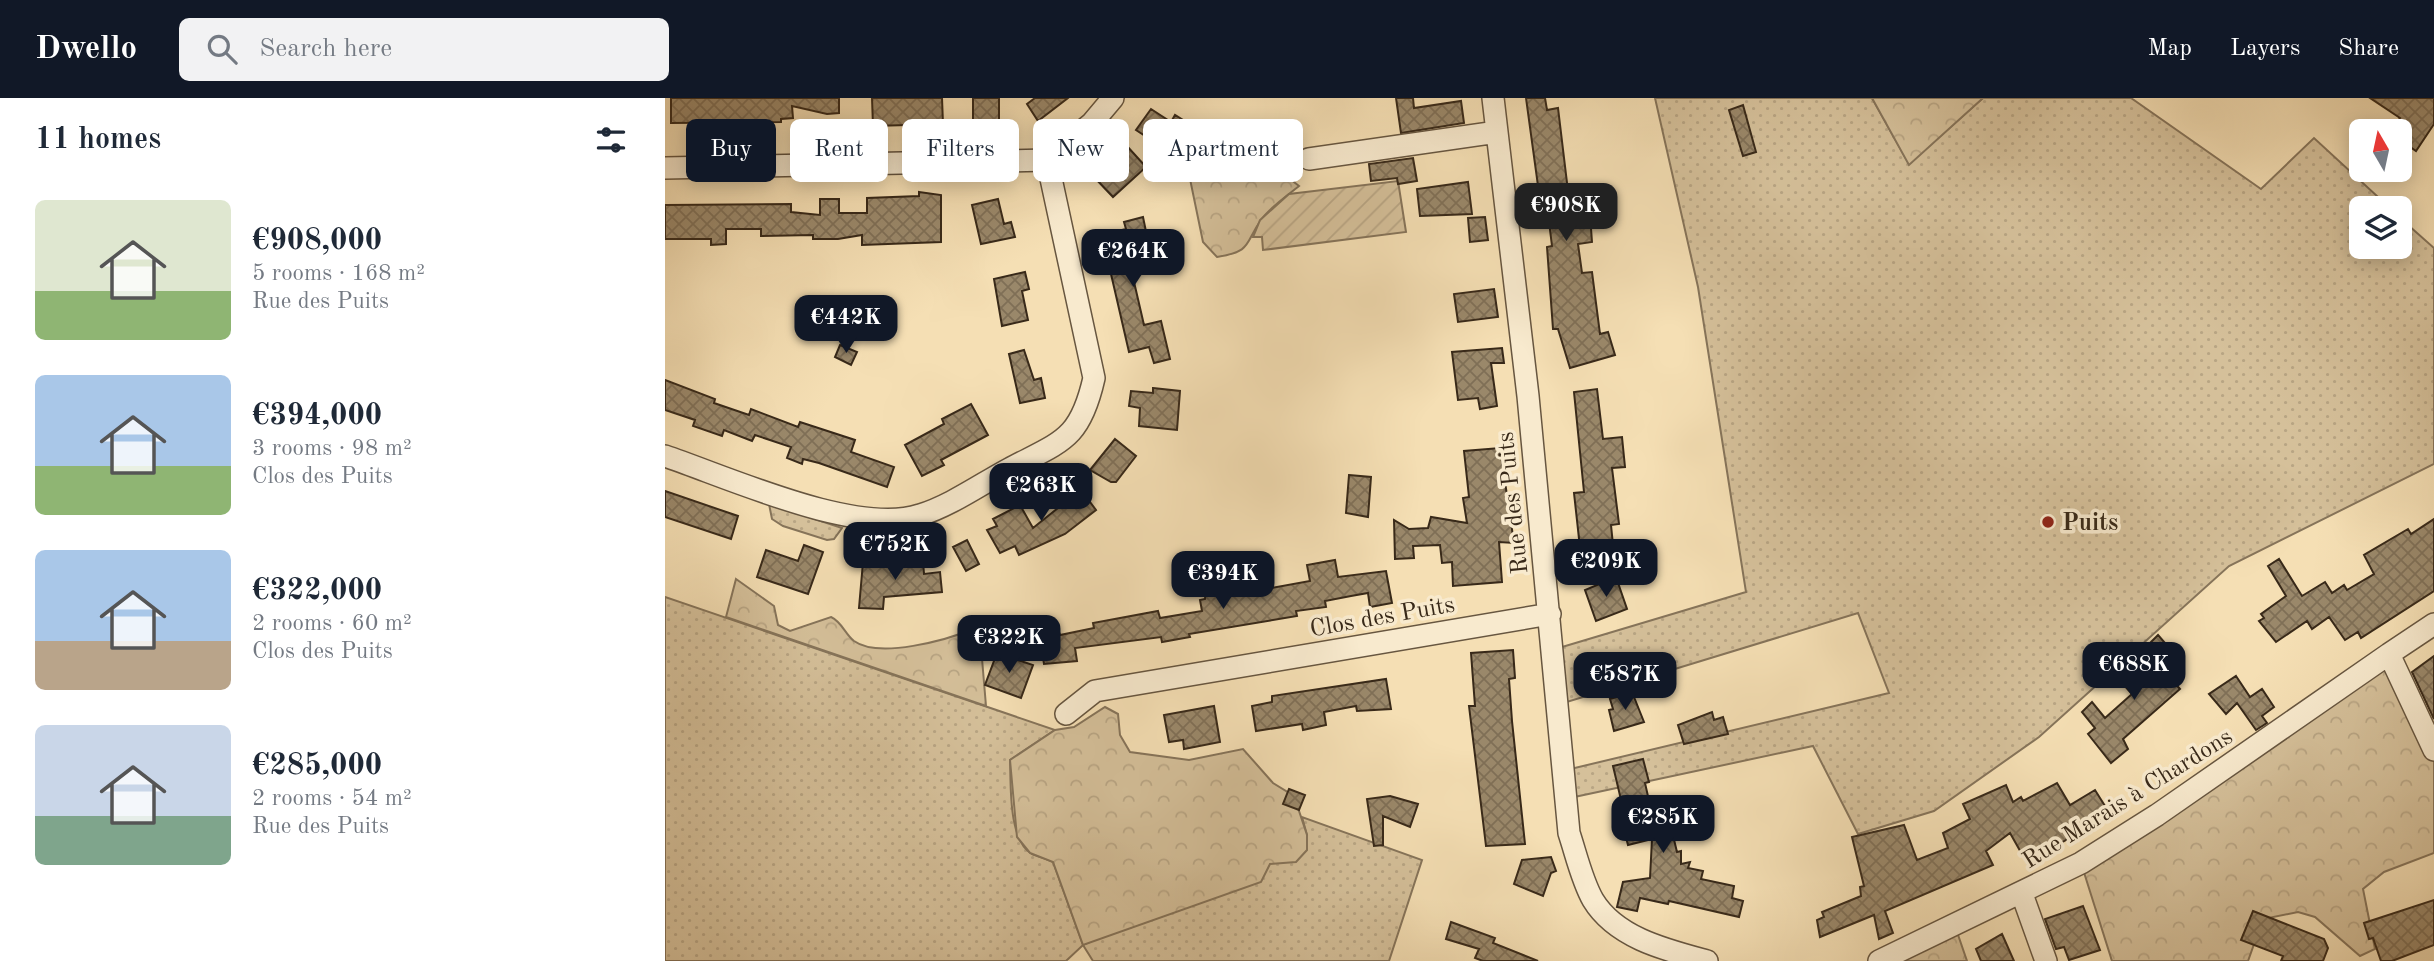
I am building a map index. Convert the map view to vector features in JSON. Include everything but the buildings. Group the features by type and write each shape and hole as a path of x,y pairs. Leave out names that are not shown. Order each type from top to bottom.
{"street":[{"path":"1095,119 1113,98"},
{"name":"Rue des Puits","path":"1493,98 1528,396 1569,832 1593,900 1619,928 1661,949 1707,961"},
{"path":"1308,159 1497,132"},
{"path":"665,169 1033,160"},
{"path":"665,456 843,517 891,522 921,515 1046,449 1076,429 1087,407 1094,378 1052,182"},
{"name":"Clos des Puits","path":"1066,714 1095,691 1549,614"},
{"name":"Rue Marais à Chardons","path":"1879,961 2022,894 2081,863 2157,815 2434,624"},
{"path":"2389,654 2434,750"},
{"path":"2022,894 2046,961"}],"green space":[{"path":"1655,98 1872,98 1909,164 1983,98 2131,98 2261,189 2314,138 2349,170 2349,182 2362,182 2377,196 2349,196 2349,259 2412,259 2412,229 2434,248 2434,464 2229,566 2039,737 1934,811 1858,834 1813,746 1565,799 1562,771 1889,693 1858,613 1557,705 1552,650 1746,592 1698,287"},
{"path":"1872,98 1983,98 1909,165"},
{"path":"1398,181 1406,232 1263,250 1262,237 1253,237 1260,220 1289,194"},
{"path":"1191,182 1294,182 1299,186 1265,215 1246,245 1237,252 1217,257 1203,242"},
{"path":"769,504 842,528 834,539 827,540 783,526 772,519"},
{"path":"736,579 774,606 778,625 790,631 831,617 854,641 865,646 896,648 931,642 973,629 980,635 986,706 726,617"},
{"path":"665,597 1055,730 1010,760 1012,811 1024,847 1032,854 1053,862 1083,945 1066,961 665,961"},
{"path":"2389,654 2434,750 2434,853 2384,872 2363,889 2375,949 2360,956 2315,917 2298,912 2263,919 2248,961 2112,961 2081,863"},
{"path":"1105,707 1118,714 1120,735 1130,752 1189,760 1243,749 1273,783 1294,796 1307,835 1307,850 1296,862 1270,864 1261,882 1083,945 1053,862 1030,853 1017,837 1010,760 1055,730 1074,727"},
{"path":"1302,817 1422,860 1389,961 1093,961 1083,945 1270,864 1307,835"},
{"path":"1955,926 1967,961 1879,961"}],"place":[{"name":"Puits","path":"2048,522"}]}
